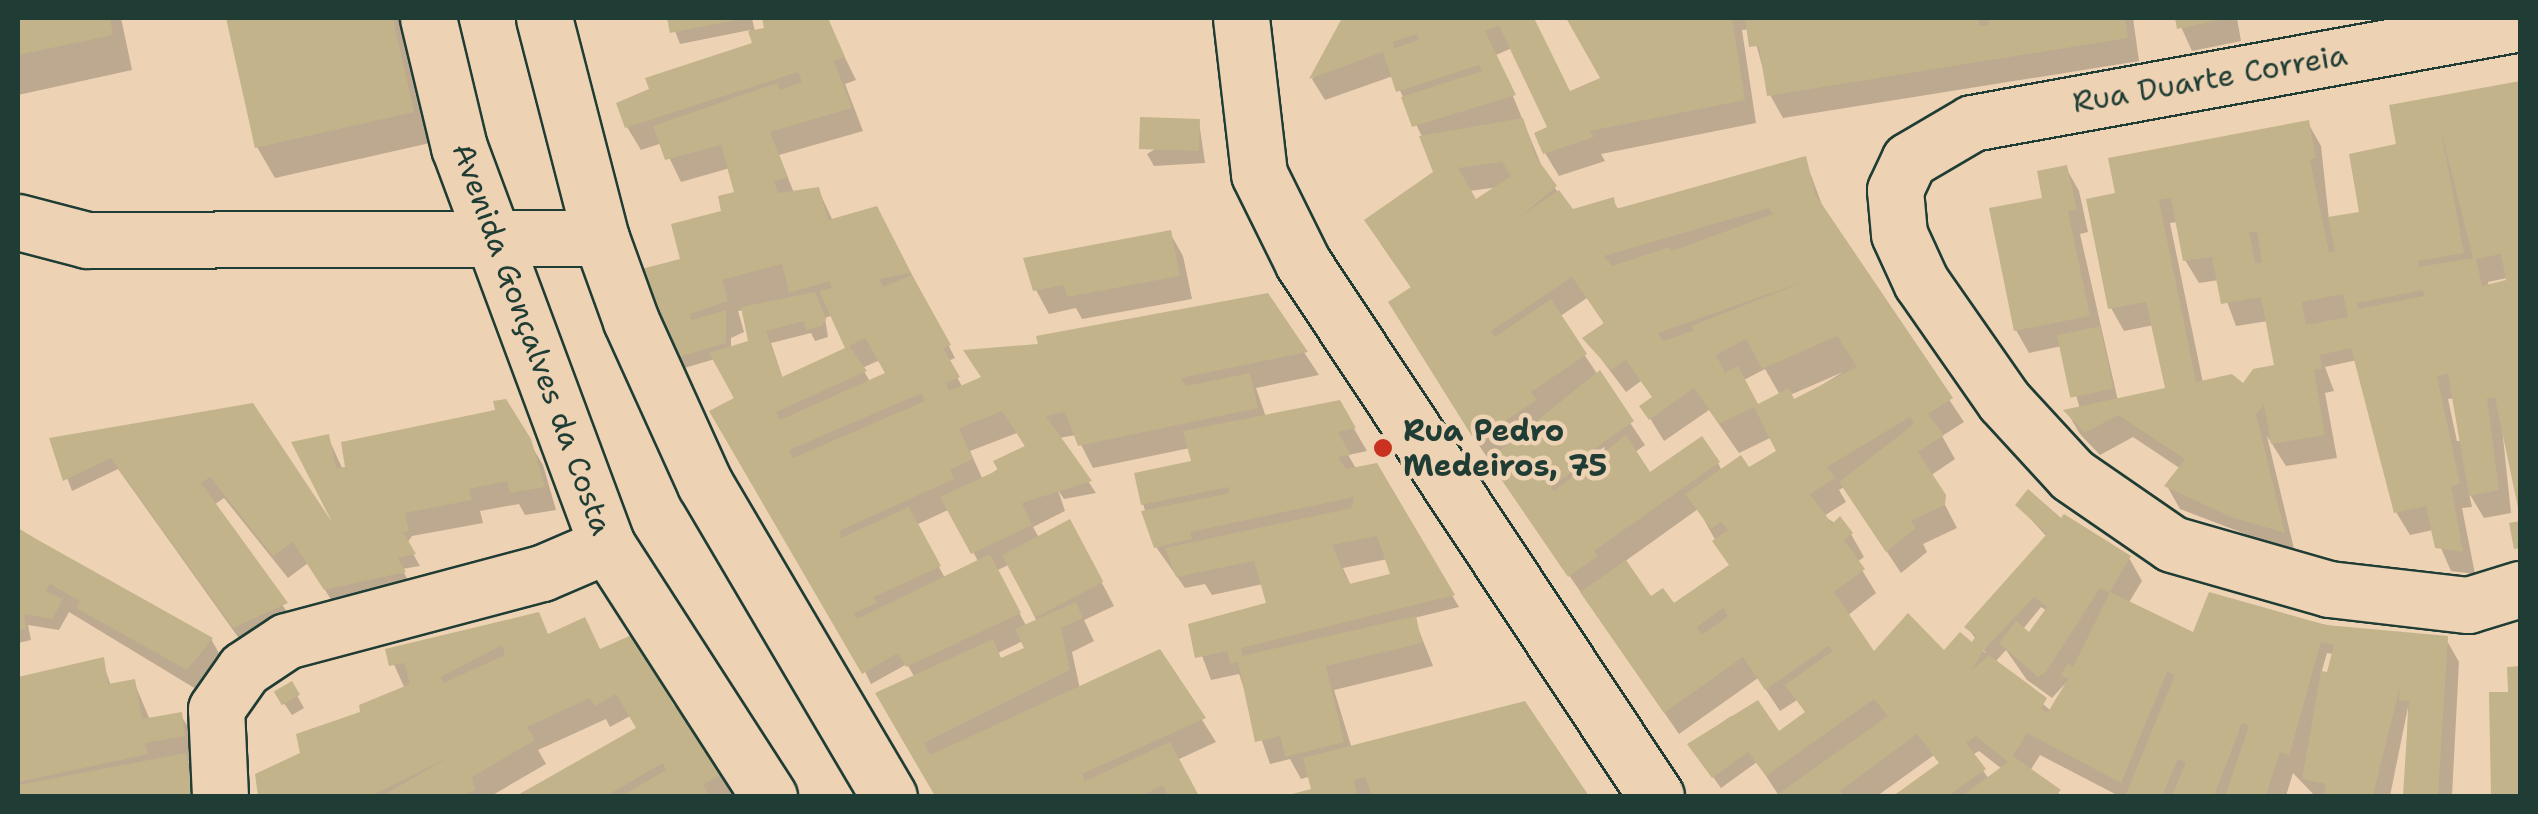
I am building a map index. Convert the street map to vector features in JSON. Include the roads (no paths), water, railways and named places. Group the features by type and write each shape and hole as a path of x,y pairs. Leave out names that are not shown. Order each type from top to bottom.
{"street":[{"name":"Avenida Gonçalves da Costa","path":"428,18 459,147 607,545 768,796"},
{"path":"544,18 601,238 705,484 889,796"},
{"path":"1241,18 1259,174 1303,264 1656,796"},
{"name":"Rua Duarte Correia","path":"2520,22 2340,36 1972,123 1909,160 1896,190 1898,234 1921,282 2004,400 2086,485 2172,544 2329,589 2468,605 2520,588"},
{"path":"18,222 87,240 601,238"},
{"path":"220,796 216,709 244,669 286,641 542,573 607,545"}],"place":[{"name":"Rua Pedro Medeiros, 75","path":"1383,448"}]}
